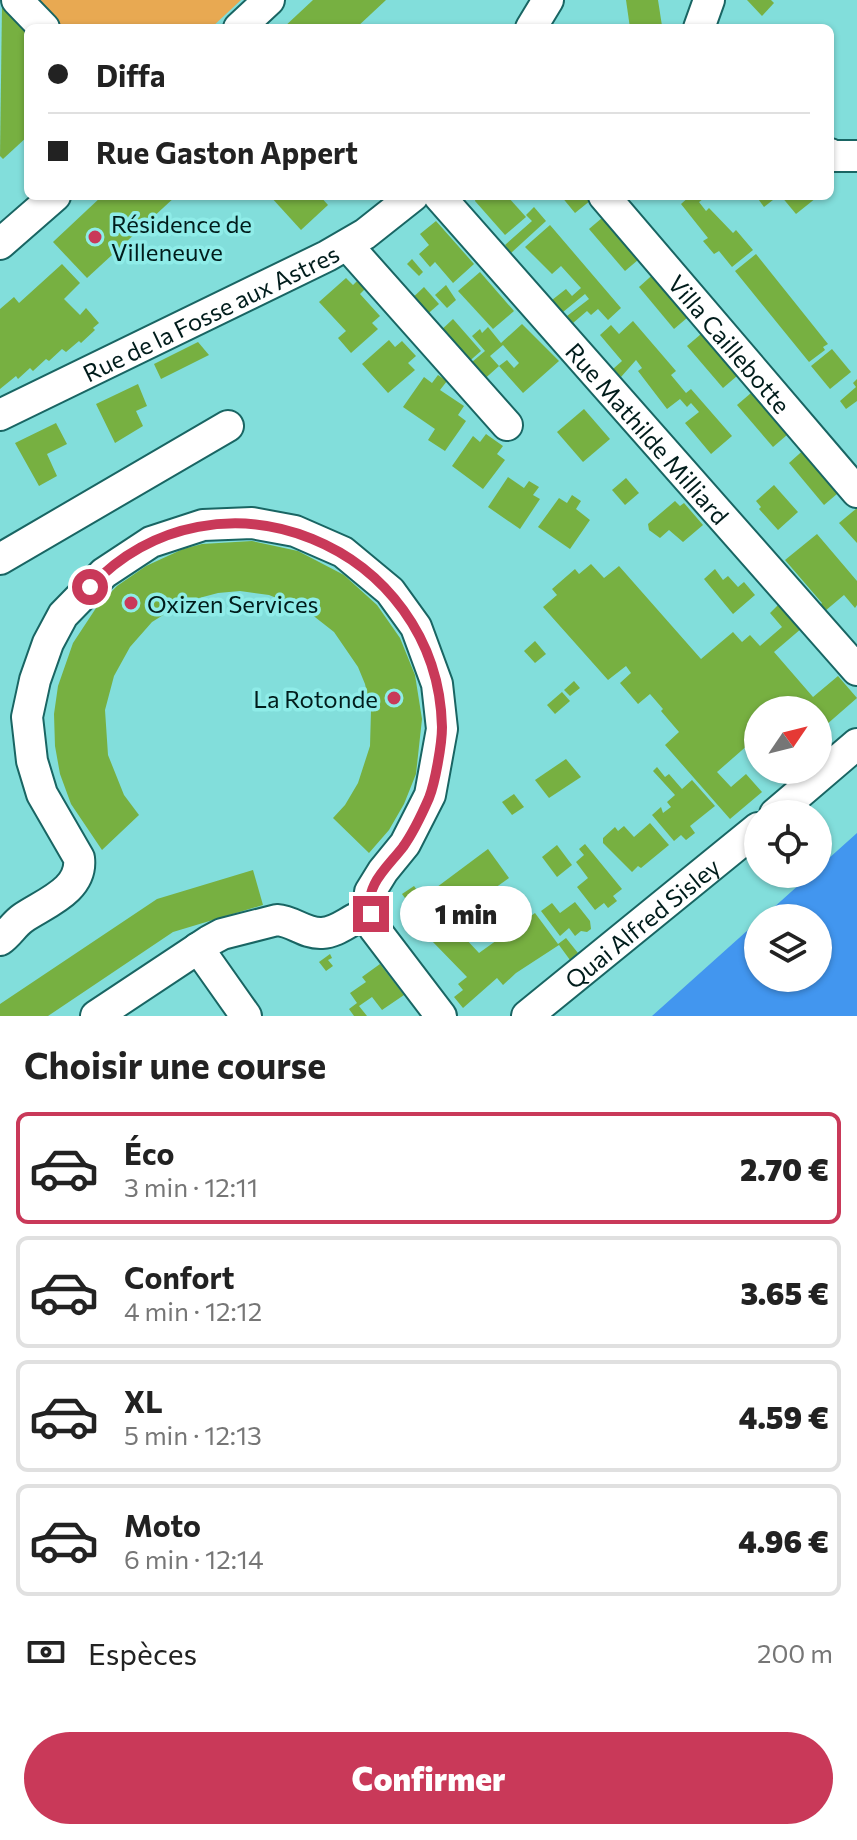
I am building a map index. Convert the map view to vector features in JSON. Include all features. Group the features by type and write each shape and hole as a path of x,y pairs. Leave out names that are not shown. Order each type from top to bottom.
{"street":[{"path":"17,0 40,24"},
{"path":"243,24 269,0"},
{"path":"533,24 548,0"},
{"path":"700,24 709,0"},
{"path":"834,156 857,156"},
{"path":"0,244 50,200"},
{"name":"Rue de la Fosse aux Astres","path":"0,415 206,317 347,245 408,200"},
{"name":"Rue Mathilde Milliard","path":"443,200 857,670"},
{"name":"Villa Caillebotte","path":"607,200 857,492"},
{"path":"622,200 857,472"},
{"path":"347,245 507,425"},
{"path":"0,559 228,426"},
{"path":"0,940 19,921 70,888 80,868 79,858 42,794 32,761 27,717 35,680 48,643 63,615 104,573 151,542 203,525 252,523 295,531 343,552 390,591 416,627 437,684 442,729 430,795 405,844 370,892 371,914 374,928 441,1016"},
{"path":"791,800 857,744"},
{"name":"Quai Alfred Sisley","path":"527,1016 744,839"},
{"path":"96,1016 222,934 252,925 286,921 319,934 344,926 359,915 371,914"},
{"path":"198,948 246,1016"}],"shaded area":[{"path":"37,0 241,0 215,24 59,24"}],"water":[{"path":"857,833 857,1016 652,1016 744,934 744,992 832,992 832,904 778,904 795,888 832,888 832,855"}],"building":[{"path":"313,0 386,0 360,24 287,24"},
{"path":"626,0 658,0 662,24 629,24"},
{"path":"747,0 771,0 774,3 762,16"},
{"path":"2,6 24,30 24,140 3,159 0,156"},
{"name":"Résidence de Villeneuve","path":"98,200 172,200 87,278 53,242"},
{"name":"Résidence de Villeneuve","path":"274,200 324,200 328,205 301,230"},
{"path":"511,200 526,217 505,235 475,201"},
{"path":"564,200 591,200 575,213"},
{"path":"686,200 702,200 699,202 706,211 709,208 733,233 736,230 753,250 732,267 719,251 714,254 703,241 708,238 681,204"},
{"path":"759,200 773,200 764,207"},
{"path":"784,200 814,200 796,214"},
{"path":"534,207 546,221 511,253 505,245 532,221 526,215"},
{"path":"609,212 645,254 625,271 589,229"},
{"path":"436,221 474,264 453,283 435,262 430,267 419,254 429,245 420,234"},
{"path":"550,225 621,308 608,320 598,309 591,315 587,311 573,323 567,316 589,299 585,294 563,312 552,300 566,289 572,296 581,288 561,266 552,274 525,247"},
{"path":"756,254 828,344 809,362 735,271"},
{"path":"412,259 423,272 419,276 407,264"},
{"path":"62,264 80,283 64,299 80,315 86,308 99,323 81,343 79,341 66,352 62,349 49,361 46,359 33,371 30,368 18,379 16,376 0,389 0,309 14,297 19,303"},
{"path":"658,270 694,312 674,329 639,287"},
{"path":"480,272 514,311 493,329 458,291"},
{"path":"346,278 353,285 360,278 368,286 360,294 380,316 372,323 378,329 351,353 338,338 346,331 319,302"},
{"path":"446,285 456,300 447,308 435,295"},
{"path":"424,287 439,304 423,318 408,302"},
{"path":"453,319 481,351 465,365 437,334"},
{"path":"633,321 676,371 671,375 686,393 691,389 732,436 711,454 685,423 699,412 691,403 687,407 680,399 667,409 638,371 642,368 636,360 621,377 613,369 622,361 600,335 611,325 619,334"},
{"path":"522,324 559,361 523,393 499,366 480,383 466,367 485,351 472,336 480,329 482,333 488,327 501,343","holes":["503,345 519,363 514,368 507,360 499,366 490,356"]},
{"path":"708,328 744,370 723,388 687,346"},
{"path":"389,340 395,347 402,341 416,356 408,363 415,370 388,393 362,364"},
{"path":"198,342 209,355 161,379 154,364"},
{"path":"832,349 851,372 830,389 811,366"},
{"path":"438,375 447,381 440,390 464,406 458,415 466,421 445,451 428,440 435,429 403,407 424,377 432,383"},
{"path":"857,379 857,401 846,409 840,401 856,387 853,383"},
{"path":"138,384 147,406 136,411 143,426 115,443 96,404"},
{"path":"758,387 794,429 773,447 737,405"},
{"path":"584,409 610,439 583,462 557,432"},
{"path":"56,423 67,444 47,454 57,476 39,486 15,443"},
{"path":"486,434 503,446 497,454 505,460 483,489 452,466 473,436 480,442"},
{"path":"808,446 844,488 824,505 789,463"},
{"path":"508,477 524,488 529,481 539,487 533,495 540,499 520,529 488,507"},
{"path":"626,478 639,493 625,505 612,490"},
{"path":"774,485 798,512 778,530 759,509 761,507 756,501"},
{"path":"572,495 581,501 576,509 590,520 570,549 538,527 559,498 567,503"},
{"path":"675,501 680,506 684,503 703,525 683,542 669,530 660,538 649,530 648,524"},
{"path":"857,508 857,543 839,523"},
{"path":"817,534 857,581 855,608 844,595 825,611 820,605 822,603 785,560"},
{"name":"La Rotonde","path":"252,541 298,551 344,575 377,605 400,638 415,675 422,719 416,774 404,804 389,830 369,853 333,818 358,783 370,746 371,711 358,667 334,632 306,610 269,595 240,591 218,593 184,602 152,622 130,647 114,676 105,710 108,755 124,795 139,815 102,850 71,804 60,774 55,746 54,714 58,686 73,643 98,605 117,586 146,566 202,544"},
{"path":"591,564 604,578 619,566 701,659 733,632 742,642 750,635 760,646 782,627 770,613 780,603 802,628 774,652 812,696 744,696 744,748 717,772 731,787 744,776 744,784 755,784 762,792 753,800 744,800 744,807 730,819 665,745 679,732 661,711 663,709 650,694 638,704 620,683 631,673 626,666 608,680 543,607 557,595 552,589 575,569 579,574"},
{"path":"715,569 723,580 728,576 738,587 744,582 755,595 733,614 704,579"},
{"path":"535,641 546,654 535,663 524,651"},
{"path":"838,676 857,698 832,720 832,696 814,696"},
{"path":"574,681 580,688 570,696 564,690"},
{"path":"562,692 570,701 555,714 547,705"},
{"path":"566,759 581,777 549,798 535,780"},
{"path":"657,767 665,777 669,774 682,789 692,780 715,806 690,826 695,833 686,840 681,835 674,841 652,815 661,807 663,813 671,807 667,802 675,795 653,771"},
{"path":"514,794 524,807 512,815 502,802"},
{"path":"650,823 669,845 632,872 603,843 603,838 615,827 618,831 624,826 634,837"},
{"path":"585,844 622,889 613,896 617,901 608,908 604,903 595,910 577,887 588,878 576,862 584,855 579,849"},
{"path":"557,845 572,865 557,877 542,857"},
{"path":"488,849 509,878 449,921 429,893"},
{"path":"253,870 263,905 173,932 48,1016 0,1016 0,1004 157,899"},
{"path":"414,886 422,897 411,906 402,894"},
{"path":"575,902 590,921 591,929 575,936 569,928 560,936 541,911 552,903 560,913"},
{"path":"535,913 558,944 566,938 578,953 570,960 559,945 503,985 497,978 463,1008 454,997 463,990 458,984 467,977 432,941 450,922 479,953"},
{"path":"330,954 332,958 328,960 333,966 326,971 319,962"},
{"path":"380,964 404,995 382,1010 372,997 359,1006 367,1016 354,1016 349,1009 357,1003 350,993 366,982 362,977"}],"place":[{"name":"Résidence de Villeneuve","path":"95,237"},
{"name":"Oxizen Services","path":"131,603"},
{"name":"La Rotonde","path":"394,698"}],"route":[{"path":"90,587 104,573 151,542 203,525 252,523 295,531 343,552 390,591 416,627 437,684 442,729 430,795 405,844 370,892 371,914"}]}
